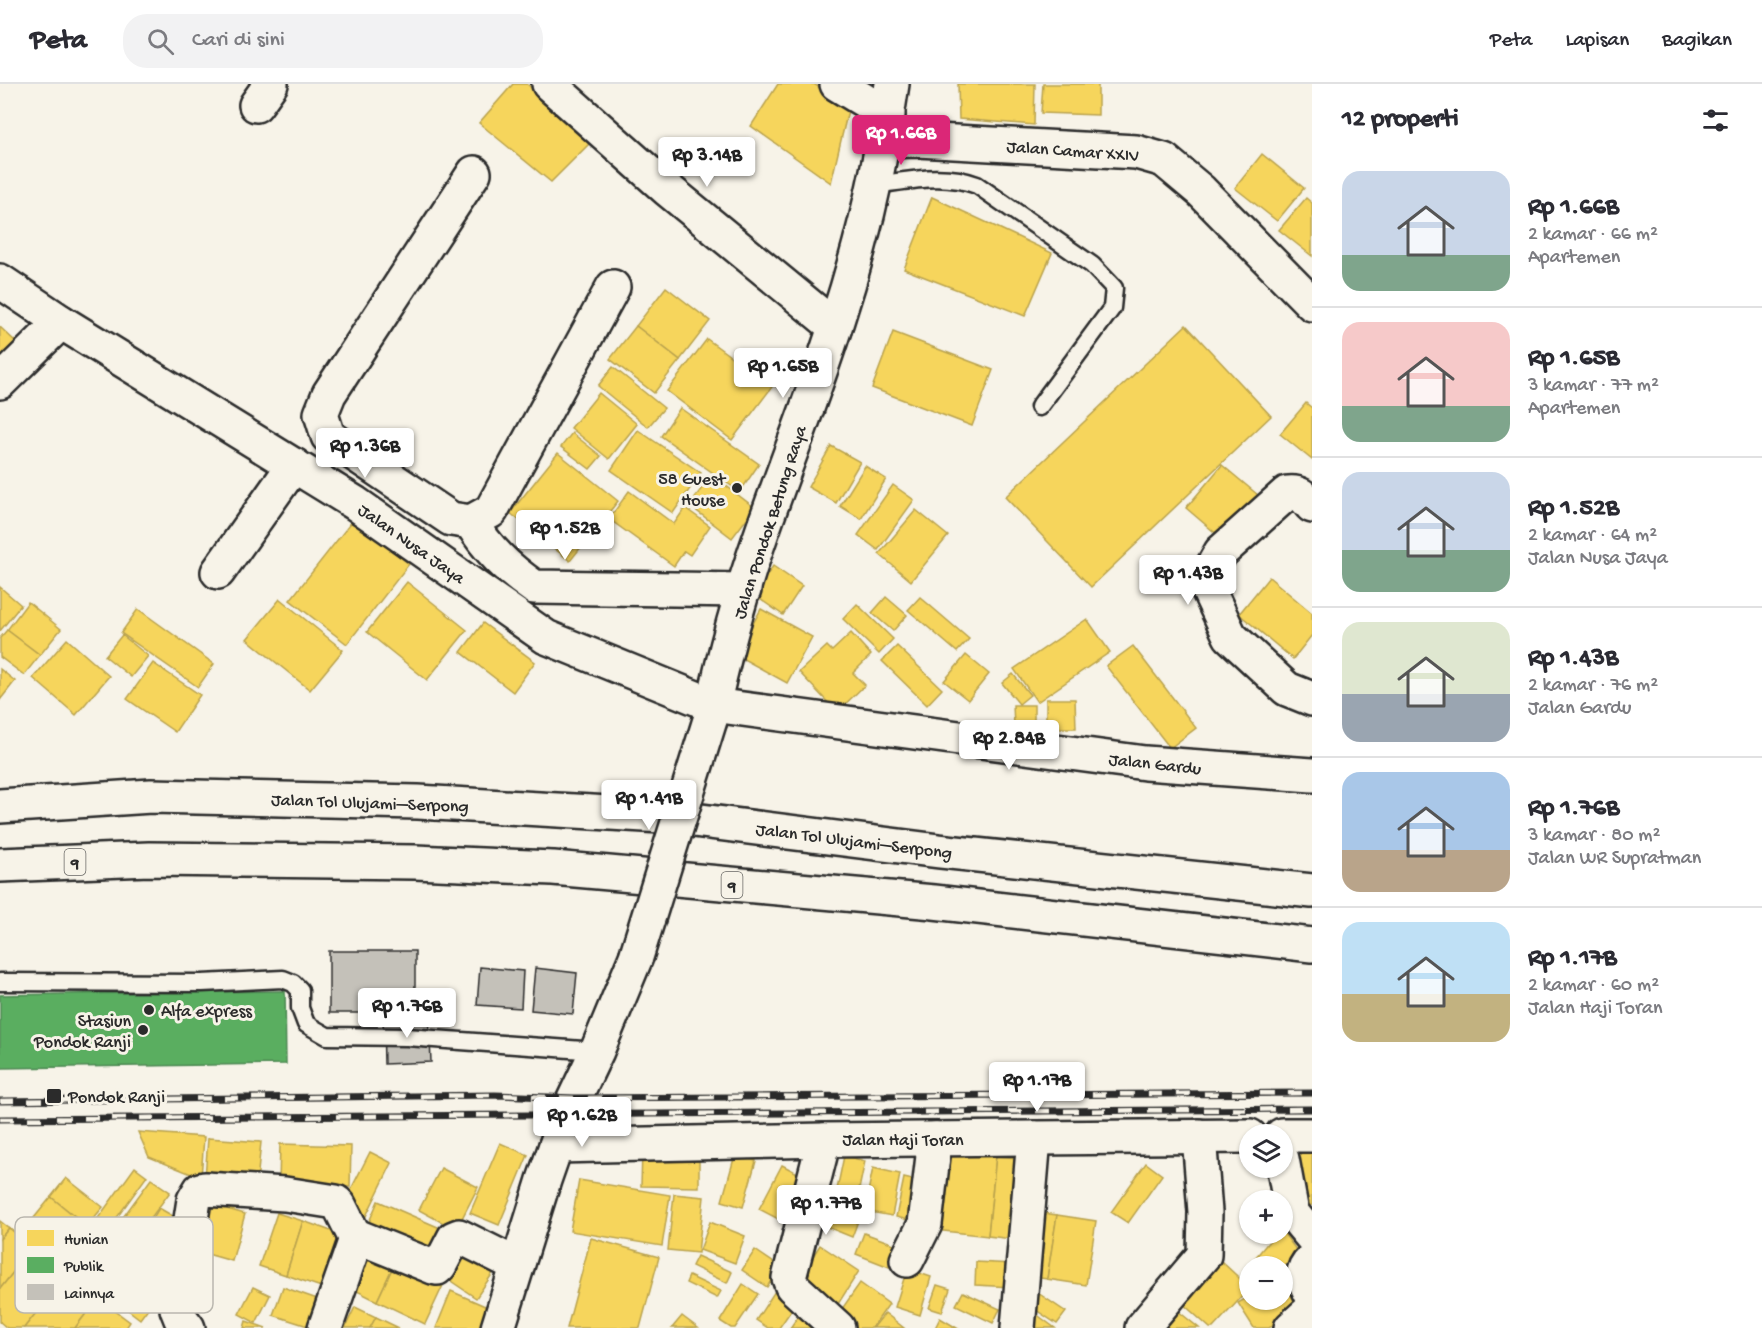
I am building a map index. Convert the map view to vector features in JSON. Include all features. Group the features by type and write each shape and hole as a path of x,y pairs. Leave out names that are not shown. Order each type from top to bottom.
{"main road":[{"path":"549,84 667,189 835,327"},
{"path":"837,84 887,113"},
{"name":"Jalan Pondok Betung Raya","path":"498,1328 516,1264 567,1114 636,957 711,712 761,533 835,327 854,265 874,185 887,113"},
{"name":"Jalan Camar XXIV","path":"887,113 918,140 1136,152 1164,160 1201,191 1312,304"},
{"path":"474,173 329,394 321,414 328,436 451,519 471,522 491,511 613,287"},
{"name":"Jalan Nusa Jaya","path":"0,281 62,322 356,503 546,637 711,712"},
{"path":"0,382 62,322"},
{"path":"218,572 294,465"},
{"path":"1312,506 1304,496 1295,492 1287,493 1221,552 1209,573 1208,589 1230,636 1287,689 1312,699"},
{"path":"471,522 484,544 517,575 534,587 744,590"},
{"name":"Jalan Gardu","path":"711,712 1145,764 1312,775"},
{"name":"Jalan Tol Ulujami–Serpong","path":"0,806 151,795 418,802 662,816 939,851 1312,891"},
{"name":"9","path":"0,865 149,859 415,862 554,868 711,884 934,902 1312,945"},
{"path":"1293,1135 1312,1135"},
{"path":"1142,1328 1204,1255 1205,1212 1198,1136"},
{"name":"Jalan Haji Toran","path":"556,1146 824,1140 1239,1136"},
{"path":"1018,1328 1034,1138"},
{"path":"907,1260 925,1224 935,1139"},
{"path":"824,1140 789,1278 792,1286 838,1328"},
{"path":"1286,1178 1292,1213 1312,1237"},
{"path":"192,1217 195,1200 200,1190 212,1188 285,1194 336,1202 353,1233 357,1236 437,1268 454,1238 459,1236 516,1264"},
{"path":"325,1328 357,1236"},
{"path":"1312,1259 1303,1271 1303,1277 1312,1296"},
{"path":"1291,1328 1312,1309"},
{"path":"179,1313 188,1328"}],"lane":[{"path":"874,185 940,177 961,179 977,185 1092,265 1114,288 1112,308 1039,407"},
{"path":"0,982 202,983 283,979 293,983 300,990 300,1008 306,1024 327,1036 407,1037 597,1050"}],"building: Hunian":[{"path":"513,84 527,84 592,141 551,182 479,123"},
{"path":"778,84 814,84 849,106 831,183 751,126"},
{"path":"958,84 1035,84 1034,125 959,119"},
{"path":"1043,84 1098,84 1098,115 1041,113"},
{"path":"1262,154 1304,188 1277,221 1235,188"},
{"path":"932,197 1052,253 1025,316 904,269"},
{"path":"1306,198 1312,203 1312,256 1279,230"},
{"path":"666,287 710,321 680,360 636,326"},
{"path":"1186,325 1271,416 1091,587 1005,497"},
{"path":"636,326 680,360 654,393 610,359"},
{"path":"0,327 17,343 0,360"},
{"path":"893,332 993,370 972,426 872,388"},
{"path":"707,339 772,387 732,440 667,391"},
{"path":"613,367 664,408 648,427 598,386"},
{"path":"599,393 637,424 609,459 571,428"},
{"path":"1306,403 1312,408 1312,460 1280,434"},
{"path":"680,408 759,464 740,492 661,436"},
{"path":"638,430 701,473 673,513 611,470"},
{"path":"572,433 601,456 590,469 561,447"},
{"path":"831,446 860,462 836,503 808,487"},
{"path":"558,453 618,501 570,561 510,513"},
{"path":"1222,465 1264,500 1227,543 1186,508"},
{"path":"865,466 886,479 861,519 840,506"},
{"path":"712,475 755,508 732,538 689,505"},
{"path":"893,485 914,500 878,550 858,535"},
{"path":"629,491 674,524 685,508 710,526 690,555 684,551 674,566 609,519"},
{"path":"916,510 948,536 911,581 879,554"},
{"path":"353,520 409,564 347,644 290,600"},
{"path":"773,566 802,586 783,615 754,595"},
{"path":"1269,577 1312,613 1312,635 1293,659 1239,614"},
{"path":"407,582 467,630 427,680 367,632"},
{"path":"0,587 21,605 0,631"},
{"path":"886,597 907,615 893,631 872,613"},
{"path":"920,597 969,639 957,652 908,610"},
{"path":"280,599 343,650 310,690 247,639"},
{"path":"28,602 61,629 40,655 7,630"},
{"path":"857,604 893,639 879,654 843,619"},
{"path":"138,609 214,664 198,687 121,633"},
{"path":"761,609 812,637 787,683 736,655"},
{"path":"1087,619 1110,652 1037,702 1014,669"},
{"path":"483,623 535,662 513,692 461,652"},
{"path":"7,630 40,655 24,675 0,657 0,638"},
{"path":"851,633 871,655 853,673 865,685 837,712 799,672 827,646 832,651"},
{"path":"122,635 148,656 131,677 105,656"},
{"path":"67,639 109,676 76,715 33,678"},
{"path":"897,646 942,689 927,705 882,661"},
{"path":"1133,646 1196,728 1170,748 1106,666"},
{"path":"966,655 989,674 968,700 944,681"},
{"path":"153,663 200,695 175,732 127,699"},
{"path":"0,669 15,681 0,700"},
{"path":"1013,674 1030,695 1019,704 1002,683"},
{"path":"1046,699 1075,699 1076,728 1046,728"},
{"path":"1013,705 1034,705 1034,726 1014,726"},
{"path":"138,1132 204,1137 201,1178 149,1157"},
{"path":"208,1138 261,1142 257,1182 205,1178"},
{"path":"500,1143 528,1155 499,1225 470,1213"},
{"path":"280,1144 351,1146 350,1187 279,1185"},
{"path":"1312,1146 1312,1205 1303,1207 1295,1148"},
{"path":"943,1150 996,1156 988,1236 935,1230"},
{"path":"370,1152 392,1163 365,1218 342,1207"},
{"path":"642,1152 699,1153 699,1187 641,1186"},
{"path":"735,1155 756,1161 743,1207 722,1201"},
{"path":"844,1156 865,1161 855,1208 834,1204"},
{"path":"996,1156 1027,1159 1020,1240 988,1236"},
{"path":"1146,1163 1162,1175 1128,1223 1111,1212"},
{"path":"782,1165 809,1179 786,1223 759,1209"},
{"path":"135,1167 147,1176 117,1217 99,1217"},
{"path":"441,1168 478,1187 456,1230 419,1210"},
{"path":"873,1168 900,1174 892,1216 864,1211"},
{"path":"66,1178 103,1207 95,1217 76,1217 51,1197"},
{"path":"904,1178 926,1183 917,1222 896,1217"},
{"path":"151,1179 170,1192 152,1217 123,1217"},
{"path":"579,1180 670,1195 662,1246 570,1231"},
{"path":"674,1194 704,1197 698,1253 668,1250"},
{"path":"51,1197 76,1217 35,1217"},
{"path":"378,1201 447,1231 434,1259 366,1229"},
{"path":"206,1203 245,1214 232,1261 213,1256 213,1217 202,1217"},
{"path":"159,1208 175,1217 154,1217"},
{"path":"832,1210 858,1221 852,1237 825,1226"},
{"path":"1035,1212 1057,1215 1047,1279 1026,1276"},
{"path":"277,1213 303,1221 286,1275 259,1266"},
{"path":"1057,1215 1096,1221 1086,1285 1047,1279"},
{"path":"0,1221 9,1228 0,1239"},
{"path":"303,1221 348,1237 330,1290 286,1275"},
{"path":"710,1222 745,1236 735,1263 700,1250"},
{"path":"9,1228 15,1233 15,1270 0,1289 0,1239"},
{"path":"864,1233 905,1248 897,1270 856,1254"},
{"path":"591,1238 659,1257 640,1328 567,1328"},
{"path":"366,1243 397,1258 377,1301 345,1285"},
{"path":"1267,1244 1292,1244 1300,1255 1293,1260 1293,1256 1257,1256"},
{"path":"820,1245 859,1271 838,1304 799,1278"},
{"path":"459,1250 493,1273 476,1298 442,1275"},
{"path":"755,1250 780,1267 767,1287 742,1270"},
{"path":"697,1256 732,1272 727,1283 692,1266"},
{"path":"397,1258 445,1281 425,1324 377,1301"},
{"path":"1221,1261 1239,1278 1239,1300 1213,1328 1210,1328 1182,1303"},
{"path":"976,1262 1013,1264 1012,1287 975,1285"},
{"path":"907,1269 931,1277 920,1315 895,1307"},
{"path":"15,1270 15,1313 36,1313 24,1328 7,1328 0,1322 0,1289"},
{"path":"689,1276 721,1291 717,1298 686,1283"},
{"path":"1293,1282 1307,1304 1269,1328 1254,1328 1242,1310 1293,1310"},
{"path":"860,1283 889,1304 872,1328 854,1328 837,1316"},
{"path":"743,1284 758,1294 735,1328 731,1328 720,1321"},
{"path":"937,1285 950,1289 942,1312 929,1308"},
{"path":"253,1287 270,1295 256,1323 239,1314"},
{"path":"283,1287 320,1300 311,1327 273,1315"},
{"path":"777,1288 797,1302 779,1328 768,1328 756,1320"},
{"path":"1032,1289 1066,1312 1057,1324 1024,1302"},
{"path":"451,1291 494,1310 487,1328 436,1328"},
{"path":"963,1292 1000,1309 993,1323 956,1305"},
{"path":"355,1307 376,1317 370,1328 345,1328"},
{"path":"803,1309 818,1319 812,1328 790,1328"},
{"path":"1178,1311 1199,1328 1164,1328"},
{"path":"36,1313 86,1313 75,1328 24,1328"},
{"path":"86,1313 118,1313 130,1322 126,1328 75,1328"},
{"path":"132,1313 144,1313 140,1319"},
{"path":"885,1313 904,1328 873,1328"},
{"path":"1036,1314 1055,1328 1026,1328"},
{"path":"682,1316 698,1328 672,1328"},
{"path":"376,1317 399,1328 370,1328"},
{"path":"940,1318 957,1328 935,1328"},
{"path":"246,1321 266,1328 244,1328"}],"building: Publik":[{"name":"Stasiun Pondok Ranji","path":"285,991 286,1064 0,1068 0,995"}],"building: Lainnya":[{"path":"329,951 415,951 415,1013 329,1013"},
{"path":"480,967 523,971 521,1008 477,1005"},
{"path":"535,968 577,973 573,1014 531,1010"},
{"path":"429,1015 431,1062 384,1064 383,1016"}],"railway":[{"path":"0,1101 495,1095 575,1098 1312,1093"},
{"path":"0,1119 1312,1109"}],"place":[{"name":"58 Guest House","path":"737,488"},
{"name":"Alfa express","path":"149,1010"},
{"name":"Stasiun Pondok Ranji","path":"143,1030"},
{"name":"Pondok Ranji","path":"54,1096"}]}
